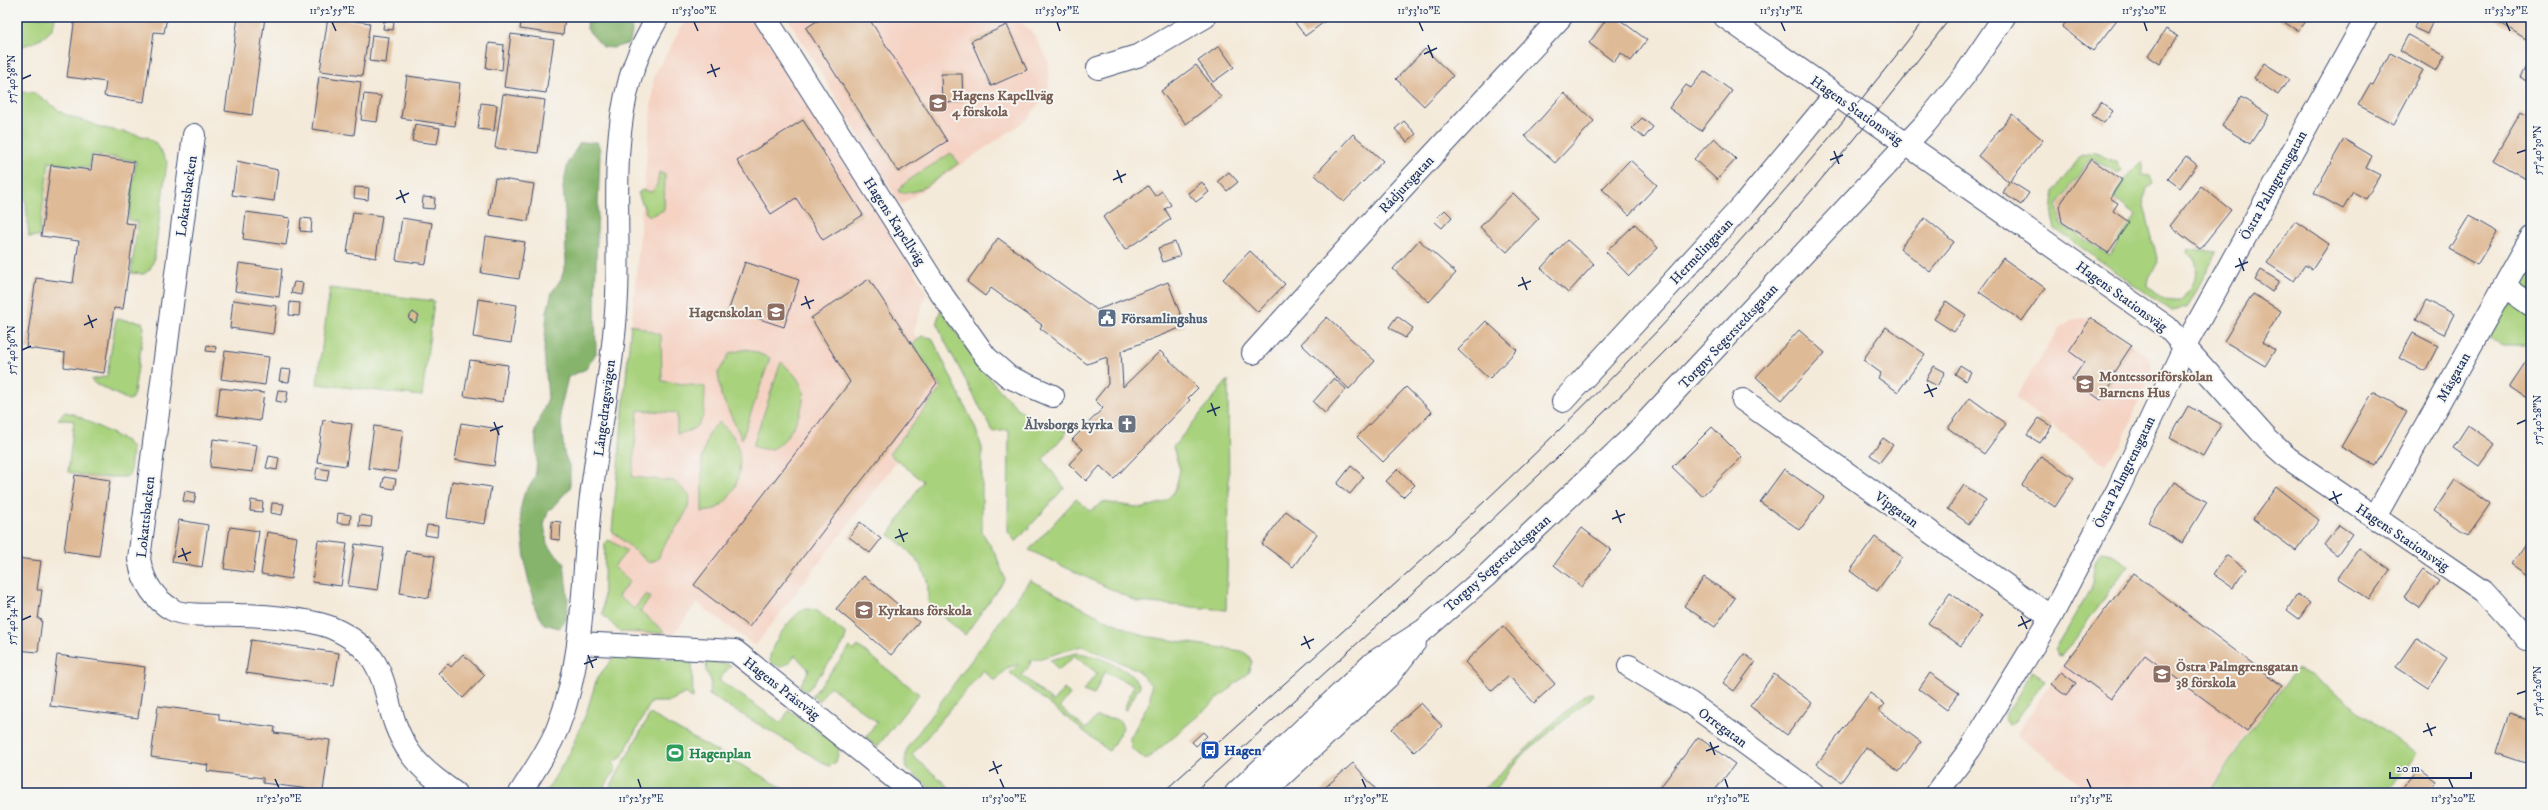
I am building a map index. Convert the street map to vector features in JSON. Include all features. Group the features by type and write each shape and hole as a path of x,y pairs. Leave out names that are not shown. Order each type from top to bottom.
{"street":[{"name":"Långedragsvägen","path":"520,793 557,728 570,690 578,642 590,505 606,405 617,296 618,150 630,79 647,36 658,17"},
{"name":"Hagens Kapellväg","path":"765,17 938,289 981,352 1009,377 1053,396"},
{"path":"1098,68 1140,55 1205,17"},
{"name":"Rådjursgatan","path":"1253,353 1392,199 1561,17"},
{"name":"Hagens Stationsväg","path":"1725,17 1834,96 2167,327 2268,440 2288,458 2483,591 2527,639"},
{"name":"Torgny Segerstedtsgatan","path":"1236,793 1374,662 1424,630 1485,577 1633,436 1906,145 1964,76 2004,17"},
{"name":"Östra Palmgrensgatan","path":"1937,793 1970,749 2051,617 2118,489 2185,346 2367,17"},
{"name":"Hermelingatan","path":"1563,401 1745,203 1834,96"},
{"name":"Lokattsbacken","path":"194,135 139,559 142,575 148,588 174,611 282,618 312,623 329,627 361,644 373,657 380,670 393,717 410,753 426,770 455,793"},
{"name":"Måsgatan","path":"2375,517 2531,238"},
{"path":"2504,286 2531,305"},
{"name":"Vipgatan","path":"1743,400 2051,617"},
{"name":"Torgny Segerstedtsgatan","path":"1263,793 1388,677 1424,630"},
{"name":"Hagens Prästväg","path":"578,642 735,651 913,793"},
{"name":"Orregatan","path":"1629,666 1690,703 1813,793"}],"shaded area":[{"name":"Hagenskolan","path":"687,17 753,17 927,292 913,333 950,392 755,646 697,603 668,641 621,632 606,607 654,76"},
{"name":"Hagens Kapellväg 4 förskola","path":"787,17 1007,17 1022,23 1033,33 1049,62 1049,88 1028,119 901,205"},
{"name":"Montessoriförskolan Barnens Hus","path":"2091,318 2148,357 2152,369 2121,445 2106,465 2015,398 2060,328 2075,319"},
{"name":"Östra Palmgrensgatan 38 förskola","path":"2132,573 2280,684 2247,731 2209,793 2093,793 2016,735 2064,664"}],"green space":[{"path":"17,17 55,17 54,24 47,34 36,41 17,48"},
{"path":"588,17 629,17 632,31 630,43 613,48 603,47 587,29"},
{"path":"21,92 35,93 64,114 104,128 147,137 157,144 167,162 154,260 150,269 144,274 131,273 138,222 128,220 136,161 92,154 89,168 49,162 39,236 29,237 26,202 17,184 17,108"},
{"path":"597,142 600,150 595,294 596,353 586,369 568,377 560,411 564,453 570,468 570,488 548,512 544,524 547,544 564,563 568,601 566,620 559,628 544,624 535,608 526,569 520,511 524,494 535,478 537,461 535,431 548,398 544,350 547,312 552,292 561,279 566,264 563,187 568,162 580,143"},
{"path":"2093,152 2116,162 2121,171 2117,174 2091,157 2057,206 2061,224 2109,255 2136,215 2113,198 2128,175 2142,162 2142,175 2150,176 2153,184 2147,188 2143,201 2158,262 2149,278 2148,287 2171,301 2181,301 2193,283 2197,270 2193,258 2187,253 2188,249 2217,252 2187,308 2172,311 2055,229 2052,217 2054,191 2081,156"},
{"path":"951,153 959,163 922,188 906,193 899,192 898,190 923,170"},
{"path":"659,172 665,175 664,210 650,216 646,213 638,193 642,190 652,192 657,185"},
{"path":"2531,255 2531,293 2522,287 2520,276"},
{"path":"330,288 434,301 422,396 317,384"},
{"path":"2504,304 2517,306 2531,316 2531,345 2503,345 2486,338"},
{"path":"941,309 985,373 1013,404 1027,416 1041,423 1068,431 1043,459 1064,488 1016,542 1008,532 1009,430 993,432 942,336 937,321"},
{"path":"116,319 142,322 144,328 134,393 132,399 128,400 94,383 91,380 107,376"},
{"path":"631,324 661,335 662,381 705,387 704,412 702,418 699,424 687,432 677,434 677,413 638,410 632,477 674,481 690,496 685,514 666,542 658,559 649,563 612,531"},
{"path":"922,336 932,338 975,427 982,448 982,532 996,555 1005,579 965,635 929,605 927,580 923,570 915,558 900,543 889,535 923,481 889,454 941,388 913,344"},
{"path":"747,349 770,358 742,439 721,395 718,373 730,353"},
{"path":"781,362 794,375 802,386 802,406 799,415 783,441 771,449 762,449 753,446"},
{"path":"1228,380 1229,500 1226,610 1138,602 1029,550 1076,499 1090,511 1103,502 1143,508 1164,502 1175,491 1180,470 1173,447"},
{"path":"65,412 74,414 126,441 132,448 130,474 126,477 92,477 68,472 74,421 58,419"},
{"path":"719,422 733,436 738,447 740,466 731,495 716,509 702,512 702,458 709,432"},
{"path":"609,540 627,551 614,567 630,581 618,596 634,609 646,594 651,597 640,611 664,631 662,633 620,632 603,615 605,543"},
{"path":"2101,552 2113,554 2128,566 2069,648 2062,656 2058,655 2055,649 2091,588 2095,563"},
{"path":"1030,580 1100,617 1144,636 1242,651 1249,656 1252,662 1248,673 1146,760 1131,748 1130,738 1150,701 1151,685 1136,669 1082,646 1028,662 1032,662 1022,675 1053,702 1064,689 1070,694 1060,707 1086,729 1096,717 1112,718 1120,721 1123,728 1109,751 1010,673 1019,664 1007,668 995,681 983,670 912,755 953,791 950,793 936,793 908,770 905,761 907,748"},
{"path":"804,609 816,610 846,634 844,643 809,689 802,691 800,686 809,670 795,655 789,663 781,667 771,663 770,657 775,642 781,633 793,618"},
{"path":"858,646 919,694 877,747 866,738 877,722 830,686 819,701 812,696 850,647 854,651"},
{"path":"1076,653 1102,659 1122,669 1136,680 1140,686 1126,710 1124,709 1134,685 1104,672 1094,695 1083,691 1097,673 1075,656 1058,670 1050,660"},
{"path":"614,657 692,660 693,699 686,693 668,702 651,702 621,758 613,762 616,768 601,793 545,793 569,754 586,714 597,678"},
{"path":"707,661 731,665 719,680 781,723 789,710 837,744 839,750 836,762 829,766 709,695 711,680 706,671"},
{"path":"2033,670 2045,680 2015,722 2009,725 2004,718"},
{"path":"2296,670 2313,677 2416,753 2387,793 2210,793 2248,733"},
{"path":"1591,692 1593,694 1591,698 1521,756 1493,793 1479,793 1576,702 1587,693"},
{"name":"Hagenplan","path":"650,714 792,793 607,793"}],"building":[{"path":"75,17 167,17 164,33 154,32 144,102 104,96 106,82 67,77"},
{"path":"238,17 265,17 252,115 225,111"},
{"path":"328,17 370,23 362,76 320,71"},
{"path":"522,17 565,17 563,35 520,29"},
{"path":"823,17 868,17 947,141 898,172 806,28"},
{"path":"1291,17 1331,17 1305,36"},
{"path":"1608,17 1616,17 1647,40 1631,61 1621,53 1614,62 1589,43"},
{"path":"2070,17 2119,17 2093,51 2062,27"},
{"path":"2276,17 2308,17 2298,31"},
{"path":"2419,17 2435,17 2427,34 2414,28"},
{"path":"2491,17 2531,17 2531,30 2526,39"},
{"path":"384,21 394,22 393,30 383,29"},
{"path":"1007,25 1027,70 991,86 971,41"},
{"path":"2166,29 2178,36 2160,64 2148,56"},
{"path":"511,34 554,40 546,93 504,87"},
{"path":"372,35 389,37 386,63 369,61"},
{"path":"2408,35 2445,56 2436,71 2400,50"},
{"path":"489,43 504,45 502,70 486,68"},
{"path":"1219,46 1234,67 1213,82 1198,61"},
{"path":"1425,49 1453,76 1424,106 1396,79"},
{"path":"2390,53 2423,70 2394,124 2358,105 2370,84 2373,85"},
{"path":"2531,58 2531,84 2520,77"},
{"path":"2264,63 2289,79 2278,95 2254,79"},
{"path":"1196,65 1221,97 1186,124 1161,91"},
{"path":"1704,71 1732,91 1701,131 1669,108 1686,85 1691,88"},
{"path":"941,74 962,74 963,102 942,103"},
{"path":"319,76 361,82 354,135 312,129"},
{"path":"407,76 460,83 455,126 401,118"},
{"path":"1564,93 1594,121 1555,163 1525,136"},
{"path":"364,94 381,96 377,122 361,120"},
{"path":"503,94 545,100 538,153 495,148"},
{"path":"2241,97 2269,115 2250,144 2222,126"},
{"path":"2101,102 2113,111 2104,123 2092,115"},
{"path":"481,103 497,105 494,131 478,129"},
{"path":"2521,112 2531,118 2531,170 2526,179 2493,160"},
{"path":"2012,114 2043,140 2010,181 2029,193 2021,205 2003,193 2009,182 1978,156"},
{"path":"1642,118 1653,127 1644,138 1632,128"},
{"path":"803,120 863,215 823,240 796,198 771,214 737,161"},
{"path":"1404,121 1416,134 1407,142 1395,129"},
{"path":"415,124 440,128 437,144 412,141"},
{"path":"1353,134 1383,161 1344,202 1315,175"},
{"path":"1714,138 1736,159 1717,180 1694,159"},
{"path":"2344,139 2372,156 2366,168 2380,175 2366,199 2353,192 2343,209 2314,193"},
{"path":"93,156 134,162 125,223 135,224 123,309 114,308 104,373 64,367 65,353 26,348 36,278 73,283 79,241 41,236 51,165 91,170"},
{"path":"2186,156 2197,165 2180,188 2168,179"},
{"path":"2091,159 2122,180 2110,198 2118,203 2113,211 2129,222 2108,253 2062,222 2059,206"},
{"path":"1630,160 1657,185 1629,215 1602,189"},
{"path":"237,161 278,170 274,201 232,195"},
{"path":"1229,172 1238,182 1227,191 1218,181"},
{"path":"495,178 534,184 528,221 489,215"},
{"path":"1202,182 1209,192 1196,202 1188,193"},
{"path":"1148,186 1155,196 1162,191 1171,205 1165,209 1171,219 1125,250 1103,217"},
{"path":"2201,186 2231,210 2200,249 2170,226"},
{"path":"355,187 369,188 368,200 354,198"},
{"path":"1513,193 1539,218 1507,252 1480,227"},
{"path":"423,197 435,198 434,209 422,208"},
{"path":"1445,210 1452,217 1442,228 1434,221"},
{"path":"246,212 290,218 286,245 243,239"},
{"path":"353,212 382,216 376,258 347,253"},
{"path":"2469,216 2497,232 2477,265 2449,249"},
{"path":"301,218 312,219 311,232 300,231"},
{"path":"402,218 432,223 426,264 396,260"},
{"path":"1925,218 1954,242 1930,272 1900,248"},
{"path":"2295,221 2329,244 2312,270 2305,265 2294,281 2267,263"},
{"path":"1635,224 1658,248 1629,276 1606,252"},
{"path":"486,236 525,242 519,279 481,273"},
{"path":"998,238 1097,310 1168,282 1185,326 1121,351 1123,387 1160,351 1198,388 1188,398 1190,400 1114,479 1100,466 1086,481 1069,464 1083,449 1072,440 1103,408 1095,400 1108,384 1107,357 1087,364 1040,328 1042,325 991,288 985,296 967,282"},
{"path":"1419,240 1456,273 1429,302 1393,269"},
{"path":"1567,240 1594,264 1568,293 1541,268"},
{"path":"1175,242 1180,256 1163,262 1158,248"},
{"path":"1250,251 1285,284 1258,312 1223,279"},
{"path":"2003,258 2045,288 2022,321 1979,292"},
{"path":"745,262 799,280 784,327 729,309"},
{"path":"239,263 282,269 279,297 235,291"},
{"path":"2261,270 2279,281 2272,292 2255,280"},
{"path":"869,279 937,383 749,627 694,585 850,382 811,318"},
{"path":"294,282 303,283 301,295 291,293"},
{"path":"2253,294 2281,311 2262,342 2275,350 2265,366 2224,341"},
{"path":"478,299 517,305 511,343 473,337"},
{"path":"233,300 277,306 273,334 230,328"},
{"path":"2426,300 2454,314 2444,334 2416,320"},
{"path":"1946,301 1966,315 1954,332 1934,319"},
{"path":"290,302 300,303 299,316 289,315"},
{"path":"413,312 419,316 415,323 408,318"},
{"path":"1397,316 1413,328 1405,338 1389,327"},
{"path":"1327,317 1375,361 1349,389 1301,344"},
{"path":"2091,318 2132,345 2110,378 2114,381 2101,400 2072,380 2084,362 2069,351"},
{"path":"1486,321 1517,350 1489,379 1458,350"},
{"path":"1886,327 1925,354 1898,392 1878,378 1881,373 1863,360"},
{"path":"1799,330 1825,353 1782,400 1756,377"},
{"path":"2413,333 2438,346 2425,371 2399,358"},
{"path":"207,345 216,347 215,352 206,351"},
{"path":"225,351 269,357 265,385 221,379"},
{"path":"2529,357 2531,358 2531,402 2509,387"},
{"path":"470,360 508,365 503,402 464,396"},
{"path":"1960,365 1971,372 1966,381 1955,374"},
{"path":"1934,366 1945,372 1937,386 1926,380"},
{"path":"281,369 291,370 289,382 279,381"},
{"path":"1334,378 1346,389 1325,413 1313,402"},
{"path":"1406,387 1432,412 1383,462 1357,437"},
{"path":"220,388 264,393 260,421 217,415"},
{"path":"278,390 288,391 286,403 276,401"},
{"path":"2373,392 2407,411 2375,466 2341,447"},
{"path":"1970,398 2006,424 1984,454 1948,428"},
{"path":"2188,406 2221,424 2203,456 2170,438"},
{"path":"2039,418 2052,426 2040,443 2027,435"},
{"path":"323,420 352,424 346,466 317,462"},
{"path":"461,423 499,429 494,466 455,460"},
{"path":"2468,425 2495,444 2479,466 2453,448"},
{"path":"374,426 403,430 397,472 368,468"},
{"path":"1712,427 1742,457 1702,496 1672,467"},
{"path":"1883,438 1893,445 1880,462 1870,455"},
{"path":"213,439 257,445 253,472 210,467"},
{"path":"269,456 279,458 277,470 266,468"},
{"path":"2041,456 2074,478 2055,507 2022,485"},
{"path":"1351,466 1364,477 1350,494 1337,484"},
{"path":"317,468 329,470 327,481 315,479"},
{"path":"1398,469 1415,485 1403,497 1386,481"},
{"path":"1784,469 1824,497 1800,530 1760,502"},
{"path":"75,475 110,480 99,556 64,551"},
{"path":"384,477 396,479 394,489 382,487"},
{"path":"2455,480 2490,504 2468,535 2434,511"},
{"path":"452,481 491,487 485,524 447,518"},
{"path":"2174,482 2207,502 2182,543 2148,522"},
{"path":"1964,485 1986,500 1969,524 1948,509"},
{"path":"2276,487 2319,520 2296,551 2253,519"},
{"path":"185,491 196,493 194,503 183,501"},
{"path":"251,500 263,502 262,512 250,511"},
{"path":"272,503 284,504 282,515 271,513"},
{"path":"1286,511 1317,534 1293,567 1262,544"},
{"path":"338,513 351,515 350,524 337,523"},
{"path":"360,515 372,517 371,527 359,526"},
{"path":"179,520 208,525 202,567 172,562"},
{"path":"552,521 561,522 560,540 551,539"},
{"path":"860,522 881,539 870,553 849,537"},
{"path":"427,525 438,526 437,537 425,535"},
{"path":"2339,525 2352,534 2337,555 2324,545"},
{"path":"230,527 259,531 253,573 224,569"},
{"path":"1582,528 1611,550 1582,587 1554,565"},
{"path":"267,532 297,537 291,579 261,574"},
{"path":"2531,536 2531,577 2512,564"},
{"path":"1875,537 1902,557 1877,591 1850,571"},
{"path":"318,540 347,544 341,586 312,582"},
{"path":"355,544 384,548 378,590 348,586"},
{"path":"2359,548 2390,570 2369,599 2338,578"},
{"path":"406,551 435,556 429,598 400,593"},
{"path":"2226,555 2246,569 2233,588 2213,574"},
{"path":"17,558 41,561 37,590 42,590 38,619 42,620 38,652 17,650"},
{"path":"2423,570 2439,581 2420,608 2404,597"},
{"path":"2133,573 2282,686 2247,731 2145,655 2111,699 2064,664"},
{"path":"864,576 919,622 891,655 836,609"},
{"path":"1704,577 1735,598 1715,627 1684,606"},
{"path":"1950,593 1982,616 1961,646 1928,623"},
{"path":"2297,594 2310,603 2299,619 2287,610"},
{"path":"1503,626 1555,684 1534,703 1509,676 1492,691 1465,662"},
{"path":"2416,638 2447,659 2428,688 2396,667"},
{"path":"251,640 339,653 334,686 246,673"},
{"path":"463,654 485,675 463,698 438,673 448,664 451,667"},
{"path":"1745,654 1755,662 1734,691 1723,683"},
{"path":"57,655 145,667 138,718 50,706"},
{"path":"2061,672 2076,683 2066,696 2051,684"},
{"path":"1930,673 1959,693 1947,710 1919,689"},
{"path":"1774,674 1812,703 1787,735 1750,706"},
{"path":"1870,693 1885,704 1879,711 1921,742 1899,772 1866,747 1841,782 1817,764"},
{"path":"1421,703 1442,726 1414,752 1392,729"},
{"path":"158,706 219,714 219,720 275,727 274,733 330,740 323,791 263,783 263,778 207,771 208,765 151,757"},
{"path":"2509,714 2531,721 2531,765 2496,753"},
{"path":"1203,732 1207,736 1196,746 1192,742"},
{"path":"1698,737 1735,764 1713,793 1656,793"},
{"path":"1353,763 1379,793 1323,793 1321,791"},
{"path":"2419,768 2437,781 2428,793 2399,793"}],"tram line":[{"path":"1162,793 1415,566 1600,390 1659,329 1763,215 1830,137 1895,58 1926,17"},
{"path":"1193,793 1555,460 1671,345 1781,226 1851,144 1951,17"}],"place":[{"name":"Hagens Kapellväg 4 förskola","path":"938,103"},
{"name":"Hagenskolan","path":"776,312"},
{"name":"Församlingshus","path":"1107,318"},
{"name":"Montessoriförskolan Barnens Hus","path":"2085,384"},
{"name":"Älvsborgs kyrka","path":"1127,424"},
{"name":"Kyrkans förskola","path":"864,610"},
{"name":"Östra Palmgrensgatan 38 förskola","path":"2162,674"},
{"name":"Hagen","path":"1210,750"},
{"name":"Hagenplan","path":"675,753"}]}
